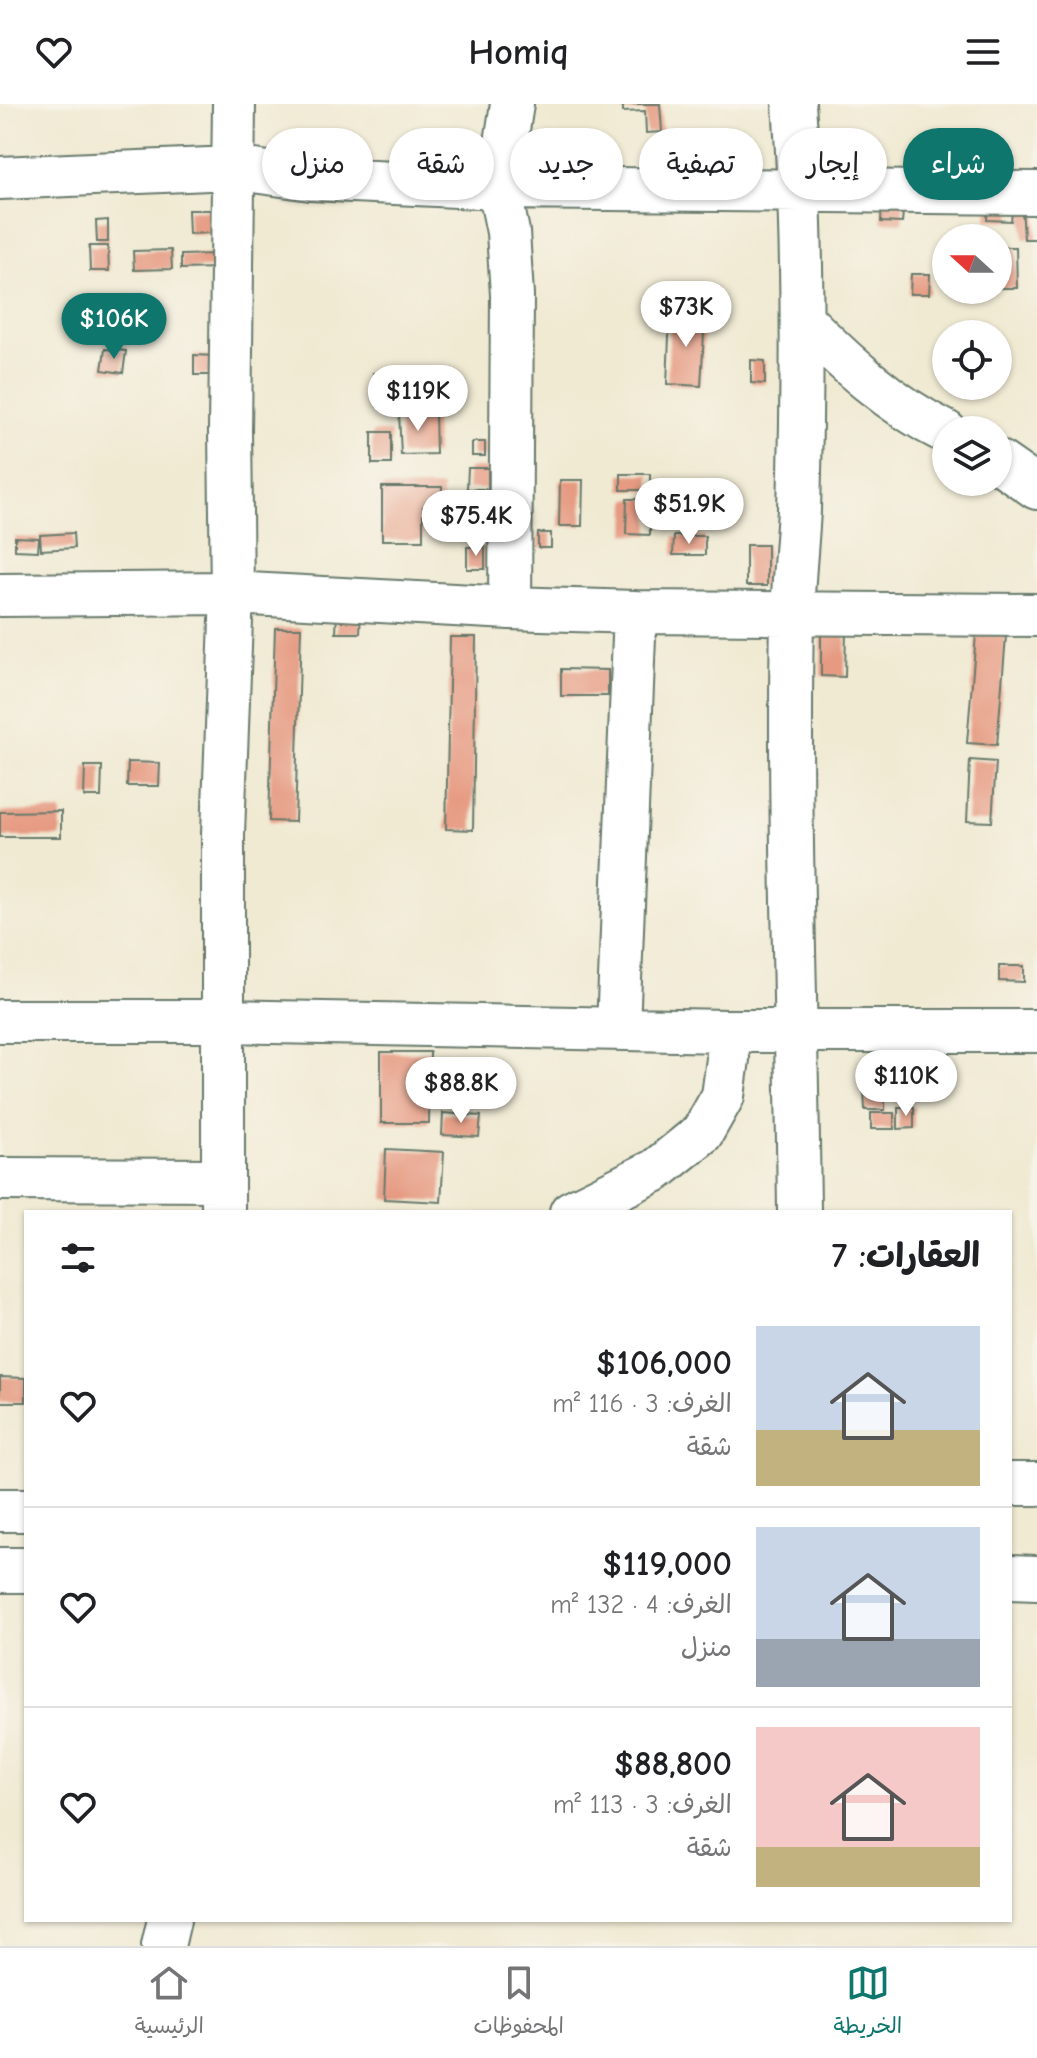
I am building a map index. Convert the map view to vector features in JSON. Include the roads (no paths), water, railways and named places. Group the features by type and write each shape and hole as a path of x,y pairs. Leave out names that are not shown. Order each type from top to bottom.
{"highway":[{"path":"0,1570 24,1570"},
{"path":"1012,1577 1037,1578"}],"street":[{"path":"0,1179 223,1196 223,834 232,593 234,104"},
{"path":"510,608 512,295 508,232 499,188 512,104"},
{"path":"794,104 796,128"},
{"path":"0,178 232,168 323,180 499,188 779,191"},
{"path":"887,192 1037,193"},
{"path":"799,1210 791,788 792,615 799,510 801,200"},
{"path":"802,319 842,360 888,398 932,424"},
{"path":"1012,471 1037,488"},
{"path":"0,595 232,593 635,612 1037,615"},
{"path":"618,1028 635,612"},
{"path":"0,1021 224,1021 727,1031 1037,1031"},
{"path":"575,1210 656,1170 702,1133 723,1096 728,1059 727,1031"},
{"path":"1012,1484 1037,1484"},
{"path":"0,1510 24,1510"},
{"path":"163,1946 169,1922"}]}
